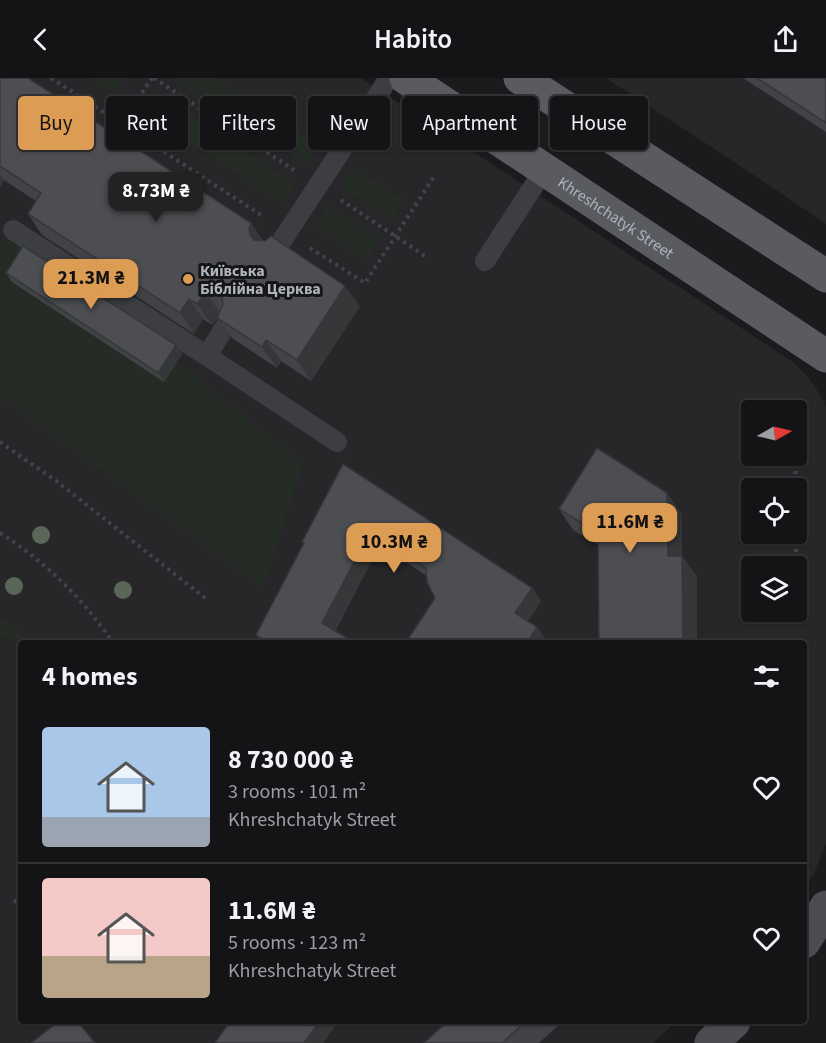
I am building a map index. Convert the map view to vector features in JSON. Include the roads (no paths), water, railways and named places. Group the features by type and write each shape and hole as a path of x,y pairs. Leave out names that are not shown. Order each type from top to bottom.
{"main road":[{"name":"Khreshchatyk Street","path":"406,78 826,356"},
{"path":"520,78 826,276"},
{"path":"807,937 826,907"},
{"path":"711,1043 732,1024"}],"lane":[{"path":"275,251 389,78"},
{"path":"485,261 544,170"},
{"path":"13,230 337,442"},
{"path":"207,356 226,326"}],"place":[{"name":"Київська Біблійна Церква","path":"188,279"}]}
